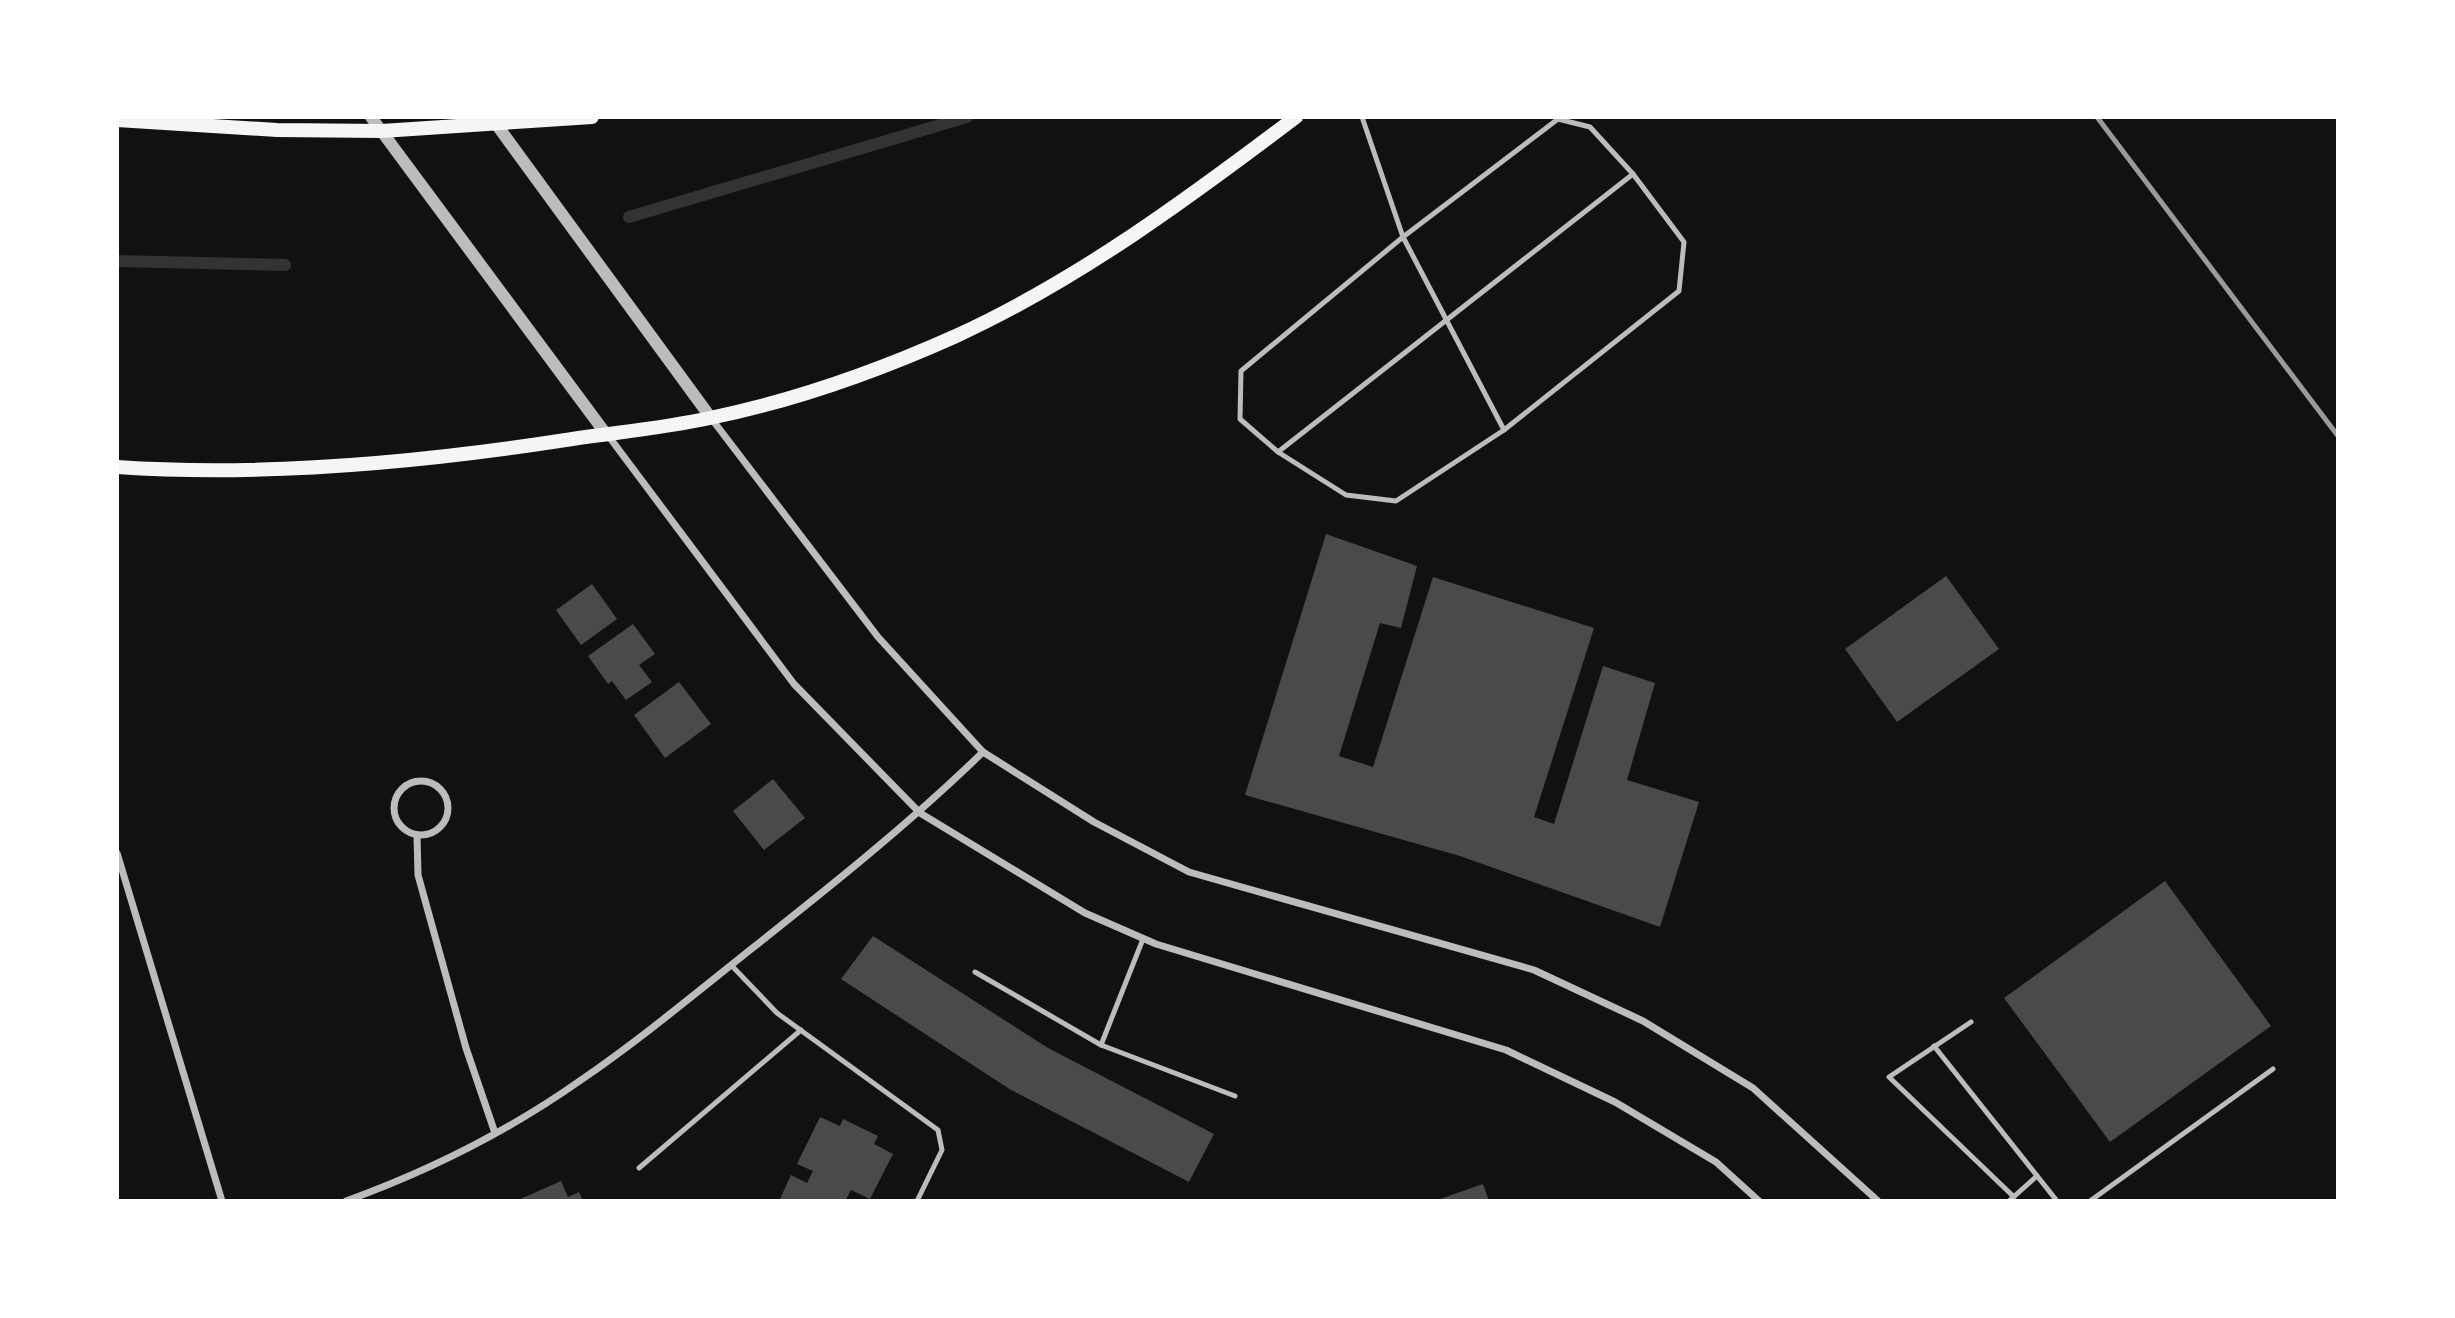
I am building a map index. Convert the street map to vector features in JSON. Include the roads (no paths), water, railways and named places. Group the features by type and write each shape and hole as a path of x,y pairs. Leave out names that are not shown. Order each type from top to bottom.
{"main road":[{"path":"126,120 277,130 382,131 493,120 592,117"},
{"path":"117,467 266,469 480,453 711,418 815,390 967,330 1039,293 1154,220 1296,117"}],"street":[{"path":"371,117 794,684 920,813 1085,913 1143,939 1506,1050 1615,1102 1704,1156 1759,1201"},
{"path":"493,120 711,418 878,637 982,752 1094,822 1189,872 1534,970 1643,1021 1753,1088 1878,1201"},
{"path":"346,1201 435,1164 495,1133 580,1082 920,813 982,752"},
{"path":"430,782 440,788 449,809 446,820 439,829 417,835 407,832 398,824 394,802 399,792 408,784 430,782"},
{"path":"417,835 418,875 466,1048 495,1133"},
{"path":"117,853 222,1201"}],"lane":[{"path":"1362,117 1403,237 1504,430"},
{"path":"1559,119 1590,127 1633,174 1684,242 1679,291 1504,430 1396,501 1346,495 1278,452 1240,419 1241,371 1403,237 1559,119"},
{"path":"1278,452 1633,174"},
{"path":"1101,1045 1143,939"},
{"path":"731,965 777,1013 938,1130 942,1150 917,1201"},
{"path":"975,972 1101,1045 1235,1096"},
{"path":"1971,1022 1889,1077 2012,1199 2038,1176"},
{"path":"639,1168 801,1030"},
{"path":"1934,1046 2057,1201"},
{"path":"2090,1201 2273,1069"}],"waterway":[{"path":"629,217 967,117"},
{"path":"117,261 285,265"}],"railway":[{"path":"2097,117 2338,436"}]}
